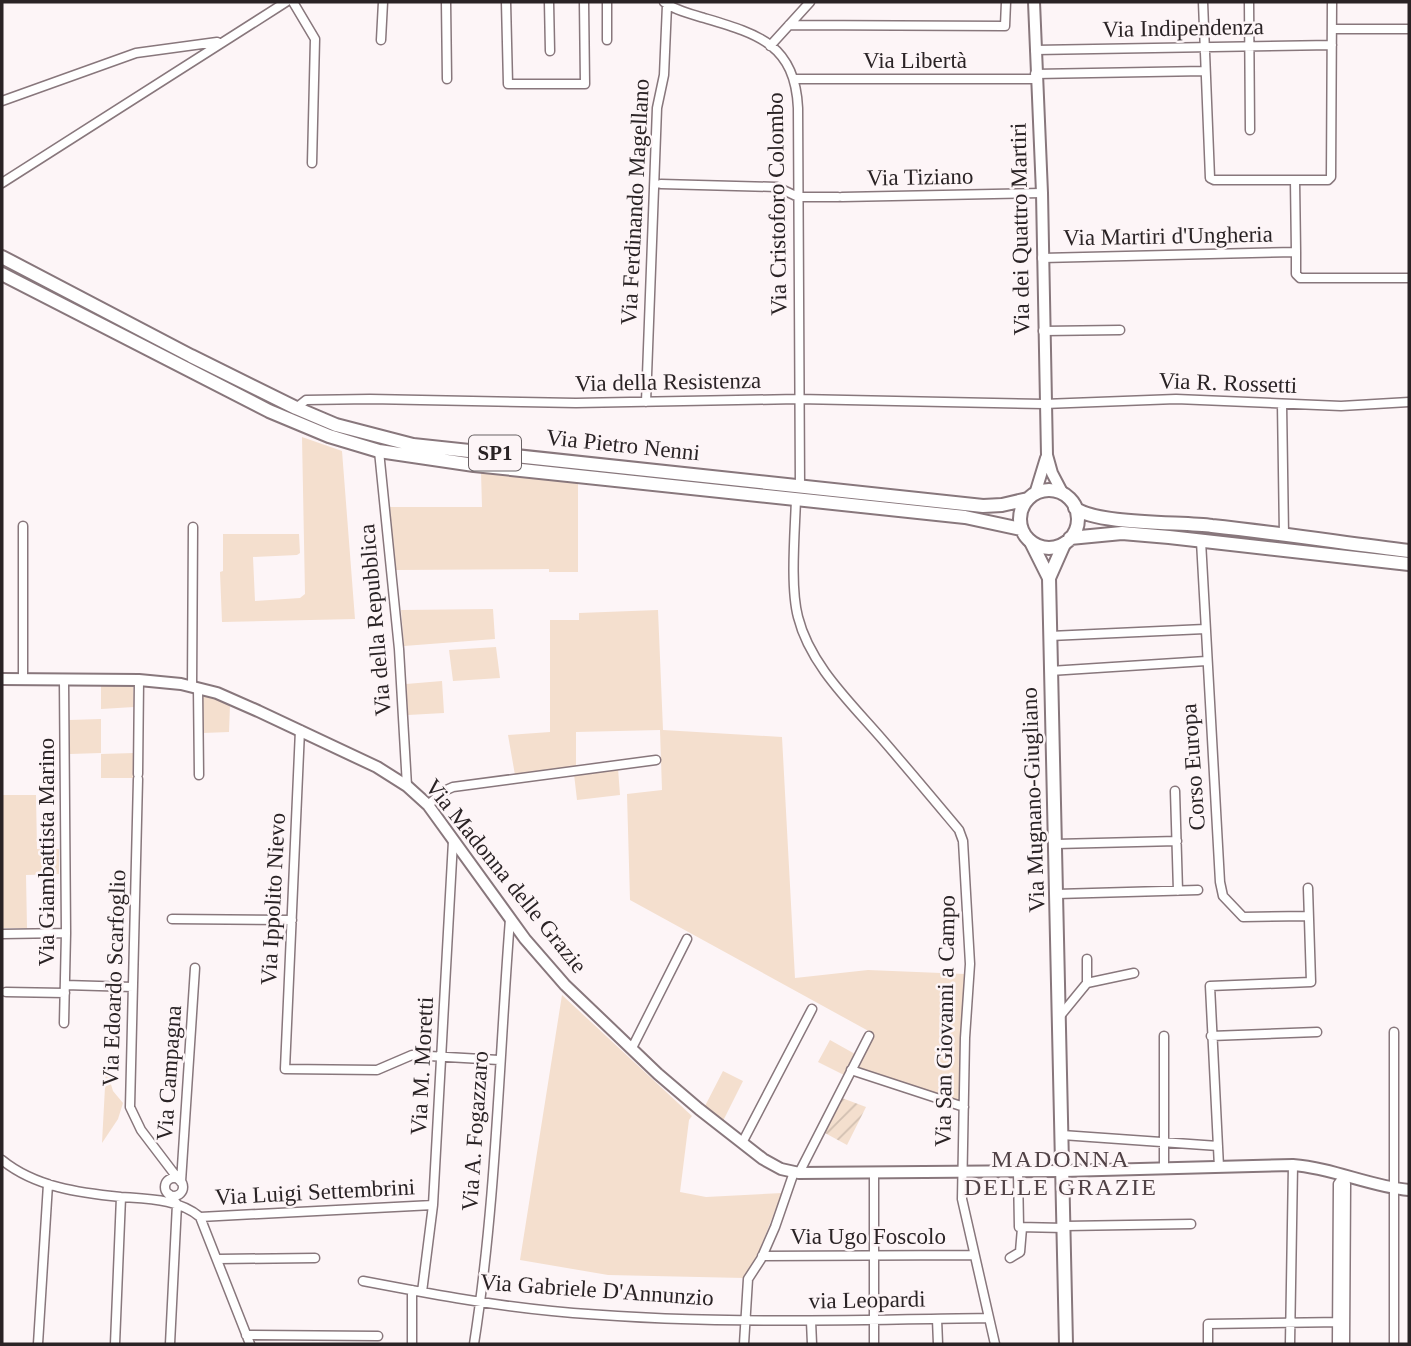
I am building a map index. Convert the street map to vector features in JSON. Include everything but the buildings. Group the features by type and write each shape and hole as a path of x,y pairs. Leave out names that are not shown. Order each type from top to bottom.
{"main road":[{"name":"Via Pietro Nenni","path":"2,257 191,356 336,425 413,445 798,493 965,517 1021,528"},
{"name":"Via Pietro Nenni","path":"2,274 270,411 329,436 379,450 474,465 798,493 984,506 1002,505 1031,496"},
{"path":"1409,551 1209,525 1097,516 1075,508 1063,494 1049,490 1031,496 1021,513 1021,528 1031,542 1047,548 1067,541 1122,533 1409,564"},
{"path":"1067,541 1077,524 1075,508"},
{"name":"Via Mugnano-Giugliano","path":"1049,578 1067,541"},
{"name":"Via Mugnano-Giugliano","path":"1031,542 1049,578 1066,1344"}],"street":[{"path":"2,183 286,2"},
{"path":"293,2 315,39 313,163"},
{"path":"381,40 383,2"},
{"path":"446,2 447,79"},
{"path":"506,2 508,84 585,83 584,2"},
{"path":"550,2 550,51"},
{"path":"607,2 607,40"},
{"path":"770,46 810,2"},
{"path":"789,25 1005,26 1006,2"},
{"name":"Via dei Quattro Martiri","path":"1034,2 1042,193 1046,456 1063,494"},
{"path":"1203,2 1211,179 1295,180 1331,178 1332,2"},
{"path":"1250,2 1250,130"},
{"name":"Via Cristoforo Colombo","path":"665,3 751,34 785,60 794,79 798,108 798,493"},
{"name":"Via Ferdinando Magellano","path":"646,402 657,108 664,75 665,3"},
{"path":"1332,29 1409,29"},
{"path":"2,101 136,53 222,41"},
{"name":"Via Indipendenza","path":"1035,50 1332,45"},
{"name":"Via Libertà","path":"794,79 1205,71"},
{"name":"Via Martiri d'Ungheria","path":"1295,180 1296,274 1300,278 1409,278"},
{"name":"Via Tiziano","path":"661,184 777,187 798,197 1042,193"},
{"name":"Via Martiri d'Ungheria","path":"1042,258 1296,253"},
{"path":"1043,331 1120,330"},
{"name":"Via della Resistenza","path":"296,408 306,400 357,399 576,403 798,399 1044,404"},
{"name":"Via R. Rossetti","path":"1044,404 1176,399 1341,406 1409,402"},
{"path":"1282,404 1284,535"},
{"name":"Via della Repubblica","path":"379,450 398,638 407,786"},
{"name":"Via dei Quattro Martiri","path":"1031,496 1046,456"},
{"name":"Via San Giovanni a Campo","path":"798,493 795,591 797,616 802,632 816,659 840,691 959,830 964,841 970,952 962,1199 995,1344"},
{"path":"23,526 23,679"},
{"path":"193,527 199,775"},
{"name":"Corso Europa","path":"1201,541 1219,873 1223,896 1243,918 1308,916"},
{"path":"1050,636 1205,629"},
{"path":"1051,671 1206,661"},
{"name":"Via Madonna delle Grazie","path":"2,679 139,680 195,687 217,693 364,759 407,786 428,805 510,919 565,985 658,1074 772,1165 796,1173 1064,1171"},
{"name":"Via Edoardo Scarfoglio","path":"139,680 130,1107 141,1130 168,1166 174,1192"},
{"name":"Via Giambattista Marino","path":"64,681 64,1023"},
{"name":"Via Ippolito Nievo","path":"300,730 285,1069 377,1070 412,1055 442,1055"},
{"path":"428,805 444,790 453,787 656,760"},
{"path":"1175,791 1178,891"},
{"name":"Via M. Moretti","path":"422,1292 433,1205 453,841"},
{"path":"1056,844 1177,841"},
{"path":"1219,1167 1210,986 1311,982 1308,888"},
{"path":"1057,894 1198,890"},
{"path":"172,919 292,920"},
{"name":"Via A. Fogazzaro","path":"474,1344 481,1303 510,919"},
{"path":"2,934 66,933"},
{"path":"632,1048 687,939"},
{"path":"1060,1018 1087,983 1087,959"},
{"name":"Via Campagna","path":"174,1192 195,968"},
{"path":"1087,983 1134,973"},
{"path":"6,992 133,986"},
{"path":"742,1143 812,1009"},
{"path":"1211,1036 1317,1032"},
{"path":"1394,1032 1394,1344"},
{"path":"744,1344 748,1279 762,1256 796,1173 869,1036"},
{"path":"1164,1036 1164,1169"},
{"path":"442,1055 499,1060"},
{"path":"851,1070 964,1107"},
{"path":"1062,1135 1218,1146"},
{"path":"2,1160 15,1170 69,1190 147,1199 174,1192"},
{"path":"1064,1171 1293,1165 1311,1167 1392,1188 1409,1189"},
{"path":"1290,1344 1293,1165"},
{"path":"1010,1258 1020,1252 1022,1228 1018,1224 1018,1172"},
{"path":"874,1173 874,1344"},
{"path":"1337,1344 1341,1322 1346,1184 1344,1176"},
{"path":"38,1344 48,1184"},
{"path":"174,1192 200,1217 250,1344"},
{"path":"174,1192 191,1209"},
{"path":"170,1344 174,1192"},
{"path":"116,1344 121,1197"},
{"name":"Via Luigi Settembrini","path":"200,1217 433,1205"},
{"path":"1022,1228 1191,1224"},
{"name":"Via Ugo Foscolo","path":"762,1256 974,1255"},
{"path":"218,1259 315,1258"},
{"name":"Via Gabriele D'Annunzio","path":"363,1281 481,1303 554,1311 672,1318 745,1318"},
{"path":"412,1290 412,1344"},
{"name":"via Leopardi","path":"745,1318 811,1321 989,1318"},
{"path":"937,1319 938,1344"},
{"path":"811,1321 812,1344"},
{"path":"1208,1344 1208,1324 1341,1322"},
{"path":"1341,1322 1345,1344"},
{"path":"246,1335 378,1336"}],"shaded area":[{"path":"302,437 342,451 355,619 222,622 220,572 223,571 223,534 299,534 300,553 297,555 253,557 255,601 300,598 305,594"},
{"path":"481,472 578,483 578,572 549,572 549,569 395,570 390,507 482,507"},
{"path":"493,609 495,639 404,646 401,610"},
{"path":"658,610 663,730 782,737 795,978 868,970 965,974 959,1102 856,1069 874,1034 630,900 627,794 662,790 660,730 576,732 576,767 515,775 508,735 550,732 550,620 579,620 579,613"},
{"path":"496,647 500,678 453,681 449,650"},
{"path":"442,681 444,713 408,715 406,684"},
{"path":"133,684 134,707 101,709 101,685"},
{"path":"202,694 230,705 229,732 203,733"},
{"path":"101,719 101,753 70,754 69,720"},
{"path":"134,753 135,778 101,778 101,754"},
{"path":"618,768 620,795 577,800 574,774"},
{"path":"2,795 36,795 37,849 59,849 59,874 26,875 27,928 2,928"},
{"path":"562,995 692,1116 689,1120 680,1192 706,1197 782,1193 758,1254 744,1278 608,1275 520,1260"},
{"path":"830,1040 855,1054 844,1075 818,1062"},
{"path":"106,1068 113,1091 123,1103 118,1119 102,1143"},
{"path":"723,1071 743,1081 723,1121 705,1106"},
{"path":"842,1098 866,1107 847,1145 825,1133"}],"district":[{"name":"MADONNA DELLE GRAZIE","path":"1061,1173"}]}
